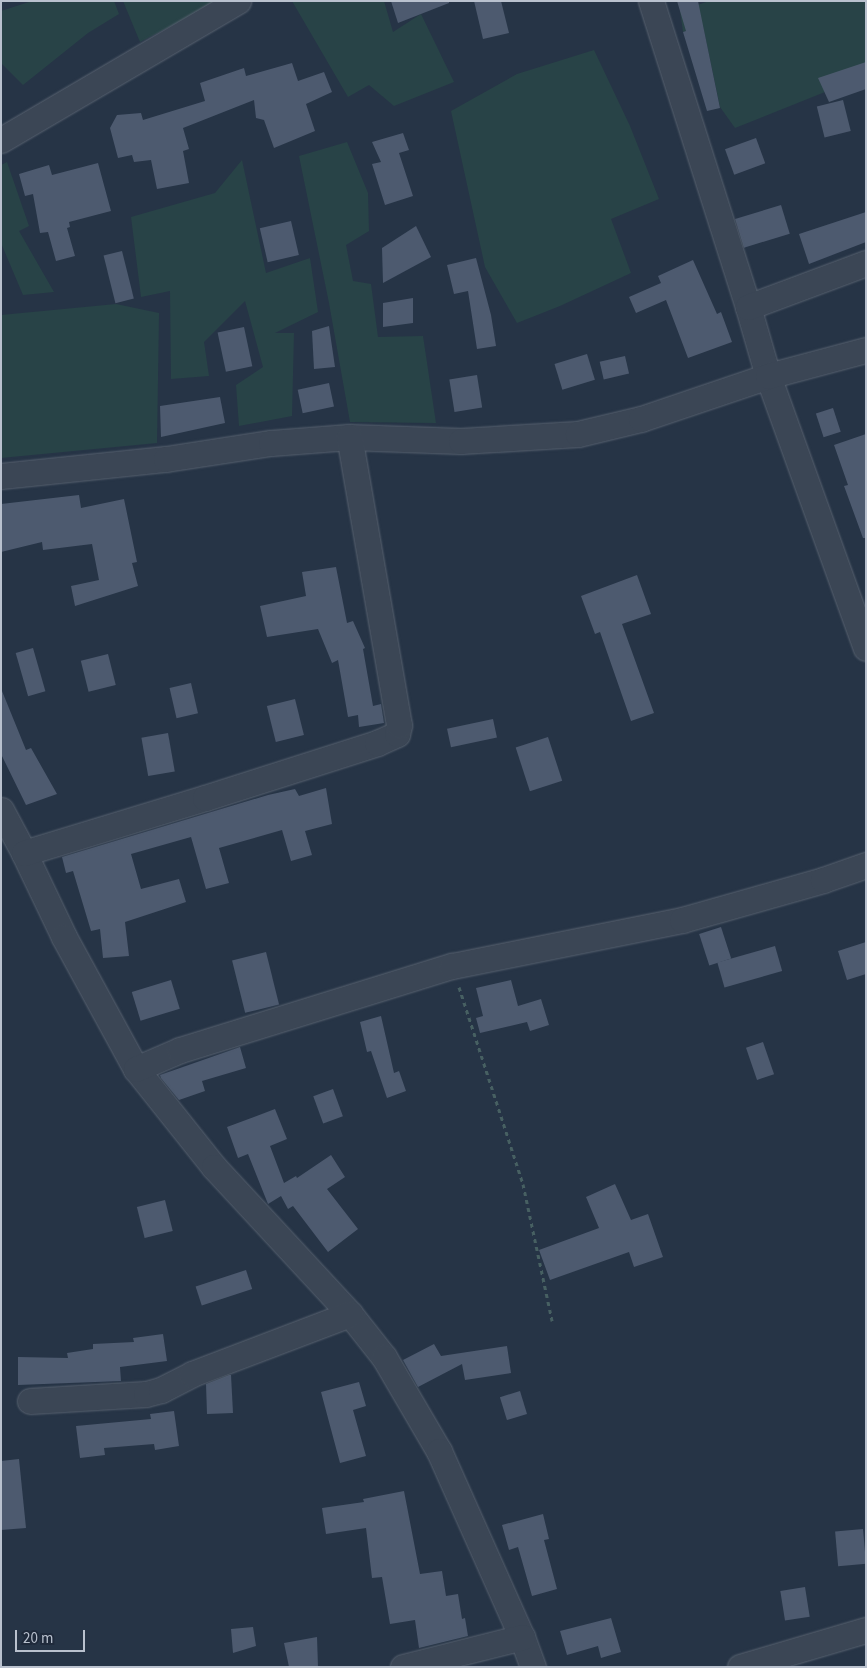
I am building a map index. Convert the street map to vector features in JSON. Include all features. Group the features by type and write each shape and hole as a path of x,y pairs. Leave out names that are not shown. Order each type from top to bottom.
{"street":[{"path":"1,140 238,1"},
{"path":"651,1 768,376 865,642"},
{"path":"748,307 866,263"},
{"path":"1,476 166,459 271,443 348,437 461,442 578,434 641,419 768,376 866,350"},
{"path":"24,853 377,743 398,734 399,725 348,437"},
{"path":"1,810 64,937 136,1069 214,1167 350,1314 384,1356 439,1451 522,1637 533,1667"},
{"path":"136,1069 180,1050 452,966 682,920 823,880 866,865"},
{"path":"30,1402 146,1394 161,1390 192,1374 350,1314"},
{"path":"740,1667 866,1630"},
{"path":"404,1667 522,1637"}],"path":[{"path":"452,966 522,1184 552,1321"}],"green space":[{"path":"32,1 114,1 119,14 88,33 23,85 1,63 1,11"},
{"path":"123,1 220,1 140,42"},
{"path":"292,1 384,1 393,32 421,14 454,82 394,106 369,85 348,97"},
{"path":"709,1 866,1 866,62 825,92 735,128 720,107 703,26 683,32 680,11"},
{"path":"594,50 630,126 659,199 611,219 631,273 560,306 517,323 485,267 451,111 517,74"},
{"path":"347,142 368,193 369,231 346,245 353,281 371,284 378,337 423,336 436,423 350,422 329,303 299,156"},
{"path":"242,160 266,273 310,258 318,312 275,333 294,333 292,416 239,426 236,385 263,367 245,301 204,342 209,376 171,379 170,291 141,297 131,217 215,193"},
{"path":"7,162 29,226 19,231 54,292 23,295 1,243 1,165"},
{"path":"116,304 159,313 157,443 1,458 1,315"}],"building":[{"path":"391,1 449,1 449,3 398,23"},
{"path":"474,1 501,1 509,33 483,39"},
{"path":"677,1 698,1 720,108 707,111 683,32 686,31"},
{"path":"866,62 866,89 829,102 818,78"},
{"path":"292,63 298,81 324,72 332,92 306,104 315,131 274,148 264,120 256,118 254,100 183,128 189,149 183,151 189,183 157,189 151,160 134,162 132,155 118,158 110,128 117,115 141,113 143,120 205,101 200,83 244,68 246,76"},
{"path":"843,100 851,131 825,138 817,107"},
{"path":"403,133 409,150 399,153 413,196 385,205 372,164 381,162 372,142"},
{"path":"756,138 765,163 734,175 725,149"},
{"path":"98,163 111,211 69,222 70,227 67,228 75,256 56,261 48,232 40,233 33,194 25,196 19,174 49,165 52,175"},
{"path":"781,205 790,234 744,248 735,219"},
{"path":"866,212 866,242 809,264 799,234"},
{"path":"291,221 299,255 268,262 260,228"},
{"path":"416,226 431,257 383,283 382,248"},
{"path":"122,251 134,299 115,303 104,256"},
{"path":"476,258 491,315 496,346 477,349 468,291 454,294 447,265"},
{"path":"693,260 717,314 721,312 732,342 688,358 666,300 636,313 629,297 661,283 658,276"},
{"path":"413,298 413,323 383,327 383,303"},
{"path":"329,326 335,367 314,369 312,331"},
{"path":"244,327 252,366 226,372 218,333"},
{"path":"587,354 595,380 562,390 554,364"},
{"path":"625,356 629,374 604,379 600,362"},
{"path":"477,375 482,408 455,412 449,379"},
{"path":"329,383 334,406 303,413 298,390"},
{"path":"220,397 225,423 161,437 160,406"},
{"path":"833,408 841,432 824,437 816,414"},
{"path":"866,434 866,538 863,538 844,486 848,485 834,445"},
{"path":"79,495 81,508 124,499 137,562 132,563 138,586 75,606 71,586 99,580 92,544 43,550 42,542 1,552 1,504"},
{"path":"336,567 347,623 353,621 365,648 363,649 373,706 381,704 384,723 359,727 358,715 348,717 338,660 332,663 318,629 267,637 260,606 306,596 302,572"},
{"path":"637,575 651,614 622,624 654,713 631,721 600,632 595,634 581,596"},
{"path":"33,648 45,691 28,696 16,653"},
{"path":"108,654 116,685 89,692 81,661"},
{"path":"191,683 198,713 177,718 170,688"},
{"path":"2,691 26,750 31,748 57,794 26,805 1,754"},
{"path":"295,699 304,735 276,742 267,706"},
{"path":"493,719 497,738 451,747 447,729"},
{"path":"168,733 175,771 148,776 141,738"},
{"path":"548,737 562,781 530,791 516,748"},
{"path":"326,788 332,824 305,831 312,855 291,861 282,830 219,848 229,883 206,889 191,837 131,854 141,889 179,879 186,902 125,922 129,956 103,958 100,929 91,931 73,871 66,873 62,857 268,795 295,789 299,796"},
{"path":"721,927 731,958 709,965 699,934"},
{"path":"866,942 866,974 847,980 838,951"},
{"path":"775,946 782,971 724,988 717,963"},
{"path":"266,952 279,1004 245,1013 232,960"},
{"path":"171,980 180,1009 141,1021 132,992"},
{"path":"511,980 518,1006 541,999 549,1025 530,1031 527,1022 480,1033 476,1018 483,1016 476,988"},
{"path":"381,1016 394,1073 399,1071 406,1091 387,1098 371,1051 367,1052 360,1022"},
{"path":"763,1042 774,1074 757,1080 746,1048"},
{"path":"240,1047 246,1068 202,1081 205,1091 179,1100 161,1078 160,1075"},
{"path":"333,1089 343,1116 323,1123 313,1096"},
{"path":"275,1109 287,1139 270,1146 284,1183 296,1176 297,1178 331,1155 345,1177 327,1189 358,1229 328,1252 293,1206 288,1209 281,1196 268,1204 248,1154 238,1158 227,1127"},
{"path":"615,1184 631,1220 648,1214 663,1257 634,1267 629,1252 550,1280 539,1250 599,1228 586,1197"},
{"path":"165,1200 173,1231 145,1238 137,1207"},
{"path":"246,1270 252,1289 202,1305 196,1286"},
{"path":"163,1334 167,1361 120,1367 121,1381 18,1385 18,1357 68,1358 67,1353 93,1349 93,1344 134,1342 133,1338"},
{"path":"434,1344 441,1356 507,1346 511,1373 465,1380 462,1364 418,1387 403,1360"},
{"path":"231,1375 233,1413 207,1414 206,1384"},
{"path":"359,1382 366,1406 353,1410 366,1456 340,1463 321,1392"},
{"path":"520,1391 527,1414 507,1420 500,1397"},
{"path":"174,1411 179,1446 155,1450 154,1444 104,1448 105,1455 80,1458 76,1426 151,1419 150,1414"},
{"path":"19,1459 26,1528 1,1530 1,1461"},
{"path":"404,1491 420,1574 442,1571 446,1596 458,1594 462,1619 465,1618 468,1636 419,1648 415,1620 390,1624 382,1577 372,1578 366,1528 326,1534 322,1508 364,1502 363,1499"},
{"path":"543,1514 549,1539 544,1540 557,1589 532,1596 518,1547 509,1550 502,1525"},
{"path":"863,1529 866,1564 838,1566 835,1531"},
{"path":"805,1587 810,1617 785,1621 780,1591"},
{"path":"611,1618 621,1652 601,1658 598,1646 567,1655 560,1631"},
{"path":"253,1627 256,1646 233,1653 231,1629"},
{"path":"317,1637 318,1667 289,1667 284,1643"}]}
